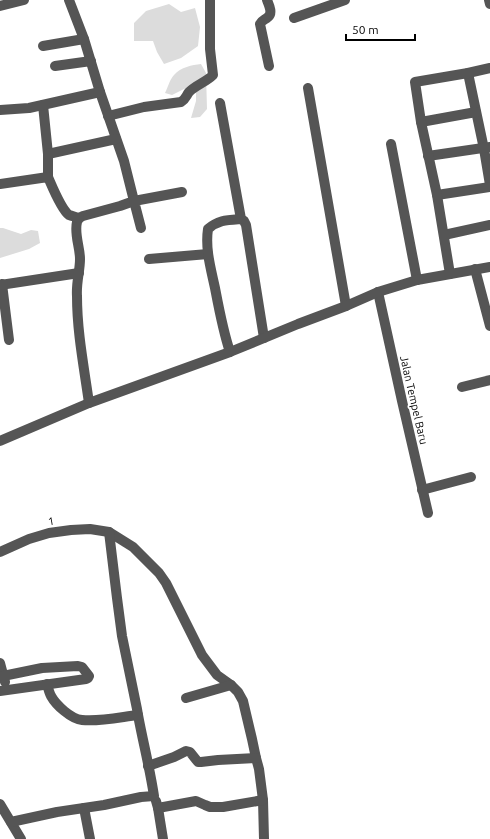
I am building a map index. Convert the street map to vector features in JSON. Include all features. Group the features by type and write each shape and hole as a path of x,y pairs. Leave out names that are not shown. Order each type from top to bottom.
{"street":[{"path":"0,6 24,0"},
{"path":"68,0 84,39 100,92 124,161 141,228"},
{"path":"108,116 181,102 185,100 189,92 213,75 210,49 210,0"},
{"path":"267,0 270,14 269,17 261,21 260,24 268,66"},
{"path":"294,18 345,0"},
{"path":"489,0 490,4"},
{"path":"43,46 84,39"},
{"path":"55,66 90,61"},
{"path":"450,274 437,195 421,122 415,82 490,68"},
{"path":"437,195 490,186 487,148 476,112 468,73"},
{"path":"308,88 346,306"},
{"path":"0,110 29,108 100,92"},
{"path":"220,102 241,219 246,225 264,338"},
{"path":"43,105 48,154 48,177 65,210 69,214 79,218 134,201 182,192"},
{"path":"421,122 476,112"},
{"path":"48,154 116,139"},
{"path":"391,144 417,280"},
{"path":"428,156 487,148"},
{"path":"0,184 48,177"},
{"path":"79,218 77,230 80,250 76,294 80,339 89,403"},
{"path":"230,352 225,337 206,239 208,229 214,224 222,221 241,219"},
{"path":"444,235 490,225"},
{"path":"149,259 208,254"},
{"path":"0,441 89,403 230,352 378,292 417,280 490,267"},
{"path":"475,269 490,326"},
{"path":"9,340 4,327 1,285 79,273"},
{"name":"Jalan Tempel Baru","path":"378,292 428,513"},
{"path":"462,387 490,380"},
{"path":"422,490 471,477"},
{"name":"1","path":"0,552 29,539 49,533 90,529 109,532"},
{"path":"109,532 133,547 159,573 166,583 202,655 217,675 238,692 243,702 259,768 263,800 264,839"},
{"path":"109,532 116,598 122,636 148,766 152,777 154,796 158,808 163,839"},
{"path":"80,666 89,676 86,679 47,684 3,691 1,668 80,666"},
{"path":"47,684 51,696 57,704 70,715 81,720 95,720 138,715"},
{"path":"186,698 230,685"},
{"path":"148,766 186,751 190,752 198,762 256,758"},
{"path":"6,818 84,808 141,797 154,796"},
{"path":"158,808 196,801 210,807 263,800"},
{"path":"0,804 6,818 21,839"},
{"path":"84,808 90,839"}],"shaded area":[{"path":"169,4 181,12 195,8 200,27 198,46 181,58 164,64 153,41 134,41 134,23 146,11"},
{"path":"201,64 206,73 207,109 200,117 191,118 196,101 196,90 190,86 172,95 165,93 171,79 177,72 187,67"},
{"path":"0,228 21,234 31,230 38,231 40,243 29,249 0,258"}]}
